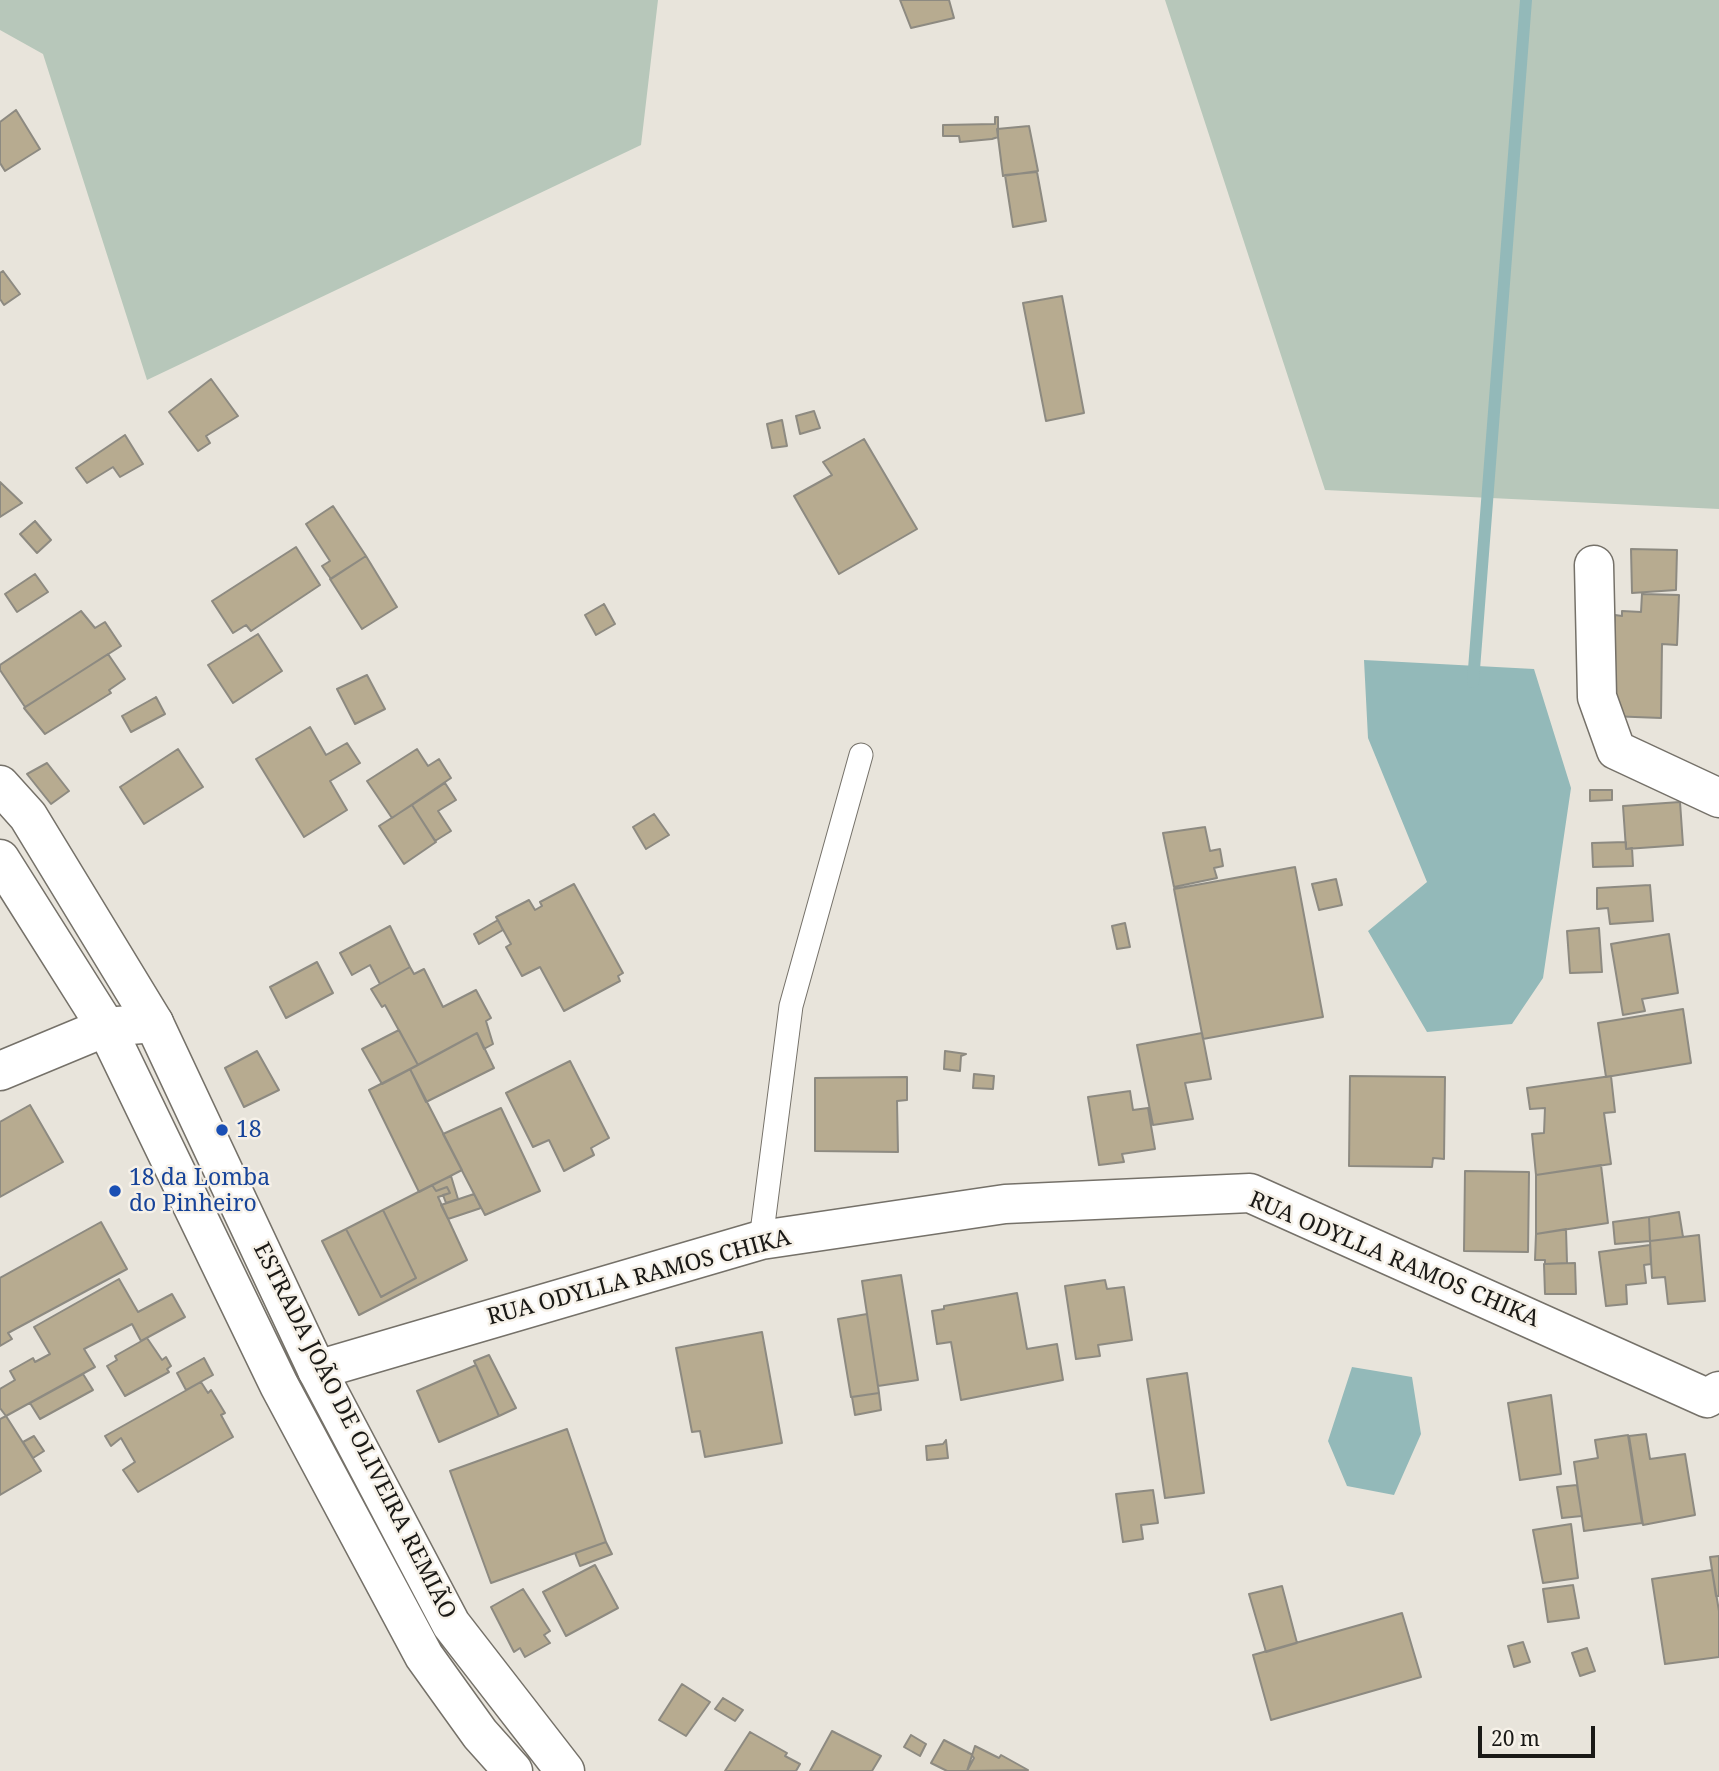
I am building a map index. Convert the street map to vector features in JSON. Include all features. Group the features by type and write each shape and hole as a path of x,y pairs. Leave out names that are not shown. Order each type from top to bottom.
{"main road":[{"path":"1594,565 1597,696 1616,750 1719,798"},
{"name":"ESTRADA JOÃO DE OLIVEIRA REMIÃO","path":"0,785 28,816 154,1023 317,1370 451,1624 565,1771"},
{"name":"ESTRADA JOÃO DE OLIVEIRA REMIÃO","path":"0,859 106,1027 279,1385 424,1656 480,1734 513,1771"},
{"path":"0,1071 106,1027 154,1023"},
{"name":"RUA ODYLLA RAMOS CHIKA","path":"317,1370 761,1240 1005,1204 1250,1194 1707,1398 1719,1391"}],"lane":[{"path":"761,1240 791,1006 861,755"}],"green space":[{"path":"0,0 658,0 641,145 147,380 43,54 0,30"},
{"path":"1165,0 1719,0 1719,509 1325,490"}],"water":[{"path":"1364,660 1534,669 1571,788 1543,978 1512,1024 1427,1032 1368,931 1427,882 1368,738"},
{"path":"1352,1367 1412,1377 1421,1434 1394,1495 1347,1486 1328,1441"}],"building":[{"path":"900,0 949,0 954,18 911,28"},
{"path":"16,110 40,149 5,171 0,163 0,122"},
{"path":"995,117 998,117 998,137 960,142 959,136 943,136 943,125 995,124"},
{"path":"1029,126 1038,171 1003,176 997,129"},
{"path":"1037,172 1046,221 1013,227 1005,175"},
{"path":"3,271 20,294 4,305 0,299 0,273"},
{"path":"1062,296 1084,413 1046,421 1023,303"},
{"path":"211,379 238,416 206,436 210,443 198,451 169,412"},
{"path":"814,411 820,428 800,434 796,416"},
{"path":"782,420 787,446 772,448 767,424"},
{"path":"125,435 143,464 120,477 113,467 87,483 76,468"},
{"path":"864,439 917,529 839,574 794,496 832,475 823,462"},
{"path":"0,482 22,503 0,517"},
{"path":"333,506 366,556 331,579 322,566 330,561 306,524"},
{"path":"35,521 51,540 37,553 20,534"},
{"path":"296,547 320,585 251,631 246,625 233,633 212,601"},
{"path":"1631,549 1677,550 1676,590 1632,593"},
{"path":"366,556 397,607 362,629 330,579"},
{"path":"35,574 48,592 17,612 5,594"},
{"path":"1642,594 1679,595 1677,645 1662,644 1661,718 1609,716 1615,615 1622,616 1622,611 1641,612"},
{"path":"604,604 615,624 596,635 585,615"},
{"path":"81,611 95,628 105,622 121,646 25,707 0,670 0,665"},
{"path":"258,634 282,671 233,703 208,665"},
{"path":"108,654 125,679 109,690 111,693 45,734 24,708"},
{"path":"367,675 385,709 355,724 337,689"},
{"path":"156,697 165,714 131,732 122,716"},
{"path":"310,727 326,755 347,743 360,763 330,781 347,810 304,837 256,759"},
{"path":"178,749 203,787 144,824 120,787"},
{"path":"417,749 428,766 439,759 451,778 392,818 367,781"},
{"path":"47,763 69,791 51,804 27,774"},
{"path":"445,783 456,800 438,811 451,831 435,841 412,805"},
{"path":"1590,790 1612,790 1612,800 1590,801"},
{"path":"1680,802 1683,845 1626,849 1623,806"},
{"path":"412,805 436,842 404,864 379,826"},
{"path":"654,814 669,835 646,849 633,827"},
{"path":"1205,827 1210,851 1220,849 1223,866 1214,868 1217,878 1174,887 1163,833"},
{"path":"1626,842 1626,849 1632,848 1633,866 1593,867 1592,843"},
{"path":"1295,867 1323,1017 1203,1039 1174,889"},
{"path":"1336,879 1342,905 1319,910 1312,884"},
{"path":"574,884 623,973 618,976 620,981 564,1011 540,967 522,976 506,947 511,944 496,917 529,900 535,910 542,906 540,902"},
{"path":"1650,885 1653,921 1610,924 1608,908 1597,909 1597,888"},
{"path":"498,920 503,930 479,944 474,934"},
{"path":"1125,923 1130,947 1117,949 1112,926"},
{"path":"390,926 410,967 380,984 370,965 352,975 340,953"},
{"path":"1599,928 1602,972 1570,973 1567,931"},
{"path":"1669,934 1678,993 1642,999 1645,1011 1623,1015 1611,944"},
{"path":"317,962 333,993 286,1018 270,987"},
{"path":"410,967 414,974 424,969 443,1007 476,990 491,1018 486,1021 493,1044 484,1049 477,1033 418,1065 385,1005 382,1007 371,989"},
{"path":"1683,1009 1691,1063 1606,1077 1598,1023"},
{"path":"399,1030 418,1065 382,1084 362,1049"},
{"path":"477,1033 494,1068 426,1102 410,1069"},
{"path":"1202,1033 1211,1079 1185,1083 1193,1119 1153,1125 1137,1045"},
{"path":"257,1051 279,1090 244,1107 225,1068"},
{"path":"945,1051 966,1054 961,1056 960,1071 944,1069"},
{"path":"570,1061 609,1138 591,1148 594,1155 564,1171 549,1140 533,1147 506,1093"},
{"path":"410,1069 462,1170 419,1192 369,1090"},
{"path":"974,1074 994,1076 993,1089 973,1088"},
{"path":"1350,1076 1445,1077 1444,1159 1433,1158 1432,1167 1349,1166"},
{"path":"1611,1076 1615,1112 1604,1113 1611,1164 1536,1175 1532,1134 1544,1133 1545,1108 1530,1109 1527,1088"},
{"path":"907,1077 907,1100 897,1101 898,1152 815,1151 815,1078"},
{"path":"1130,1091 1133,1110 1148,1108 1155,1149 1122,1154 1124,1162 1099,1165 1088,1097"},
{"path":"30,1105 63,1162 0,1197 0,1122"},
{"path":"501,1108 540,1191 485,1215 443,1134"},
{"path":"1601,1165 1608,1223 1536,1234 1536,1175"},
{"path":"1465,1171 1529,1172 1528,1252 1464,1251"},
{"path":"451,1176 458,1199 446,1203 443,1195 450,1193 447,1187 436,1191 432,1185"},
{"path":"432,1185 436,1191 447,1187 450,1193 438,1197 467,1260 359,1315 322,1241 346,1229 381,1297 416,1278 383,1210"},
{"path":"474,1194 481,1208 448,1219 441,1205"},
{"path":"383,1210 416,1278 381,1297 346,1229"},
{"path":"1679,1212 1683,1237 1650,1241 1649,1217"},
{"path":"1649,1217 1650,1241 1615,1244 1613,1222"},
{"path":"101,1222 127,1269 8,1333 12,1339 0,1346 0,1278"},
{"path":"1566,1229 1567,1263 1545,1264 1545,1260 1535,1260 1536,1234"},
{"path":"1699,1235 1705,1301 1668,1304 1665,1277 1652,1278 1650,1241"},
{"path":"1650,1245 1651,1264 1644,1265 1646,1283 1626,1285 1627,1304 1606,1306 1599,1252"},
{"path":"1575,1263 1576,1294 1545,1294 1544,1264"},
{"path":"901,1275 918,1380 878,1386 862,1281"},
{"path":"119,1279 138,1312 172,1294 185,1317 141,1341 132,1324 84,1349 95,1367 6,1416 0,1408 0,1389 15,1380 10,1371 33,1358 35,1362 50,1354 34,1327"},
{"path":"1105,1280 1107,1289 1124,1287 1132,1340 1098,1345 1100,1356 1076,1359 1065,1286"},
{"path":"1017,1293 1027,1349 1057,1344 1063,1380 961,1400 951,1342 937,1344 932,1311 944,1309 944,1306"},
{"path":"867,1314 879,1393 851,1397 838,1319"},
{"path":"762,1332 782,1443 705,1457 700,1431 692,1432 676,1348"},
{"path":"147,1338 162,1360 166,1357 171,1366 167,1369 169,1372 125,1396 107,1366 117,1360 115,1356"},
{"path":"489,1355 516,1408 499,1416 474,1361"},
{"path":"204,1358 213,1375 186,1390 177,1373"},
{"path":"476,1365 499,1416 439,1442 417,1391"},
{"path":"1187,1373 1204,1493 1165,1498 1147,1379"},
{"path":"83,1374 93,1390 40,1419 30,1403"},
{"path":"201,1382 208,1393 211,1390 225,1413 221,1415 233,1437 138,1492 123,1470 135,1462 121,1438 111,1446 105,1436"},
{"path":"879,1393 881,1410 855,1415 852,1397"},
{"path":"1551,1395 1561,1474 1520,1480 1508,1403"},
{"path":"6,1416 41,1471 0,1495 0,1419"},
{"path":"567,1429 606,1542 491,1583 450,1471"},
{"path":"1646,1434 1650,1459 1685,1454 1695,1515 1643,1525 1629,1436"},
{"path":"1628,1435 1642,1523 1584,1531 1574,1462 1598,1458 1595,1440"},
{"path":"34,1436 44,1451 33,1458 23,1442"},
{"path":"946,1440 948,1458 927,1460 926,1446 943,1444"},
{"path":"1577,1485 1582,1516 1562,1518 1557,1487"},
{"path":"1153,1490 1158,1523 1141,1525 1143,1539 1123,1542 1116,1494"},
{"path":"1571,1524 1578,1578 1543,1583 1533,1530"},
{"path":"606,1542 612,1554 580,1566 575,1553"},
{"path":"1719,1556 1719,1596 1716,1596 1710,1557"},
{"path":"595,1565 618,1608 566,1636 543,1592"},
{"path":"1712,1570 1719,1611 1719,1657 1665,1664 1652,1579"},
{"path":"1573,1585 1579,1618 1548,1622 1543,1589"},
{"path":"1282,1586 1297,1643 1266,1652 1249,1594"},
{"path":"523,1589 550,1631 544,1635 550,1643 525,1657 520,1648 514,1652 491,1607"},
{"path":"1402,1613 1421,1677 1271,1720 1253,1655"},
{"path":"1523,1642 1530,1662 1514,1667 1508,1646"},
{"path":"1587,1648 1595,1671 1580,1676 1572,1653"},
{"path":"682,1684 710,1702 686,1736 659,1720"},
{"path":"723,1698 743,1710 735,1721 715,1709"},
{"path":"832,1731 881,1756 872,1771 810,1771"},
{"path":"750,1732 787,1753 785,1756 800,1764 796,1771 725,1771"},
{"path":"911,1735 926,1744 920,1756 904,1747"},
{"path":"944,1740 974,1758 967,1771 947,1771 931,1763"},
{"path":"975,1746 999,1758 1001,1755 1028,1770 967,1771"}],"waterway":[{"path":"1473,682 1526,0"}],"place":[{"name":"18","path":"222,1130"},
{"name":"18 da Lomba do Pinheiro","path":"115,1191"}]}
